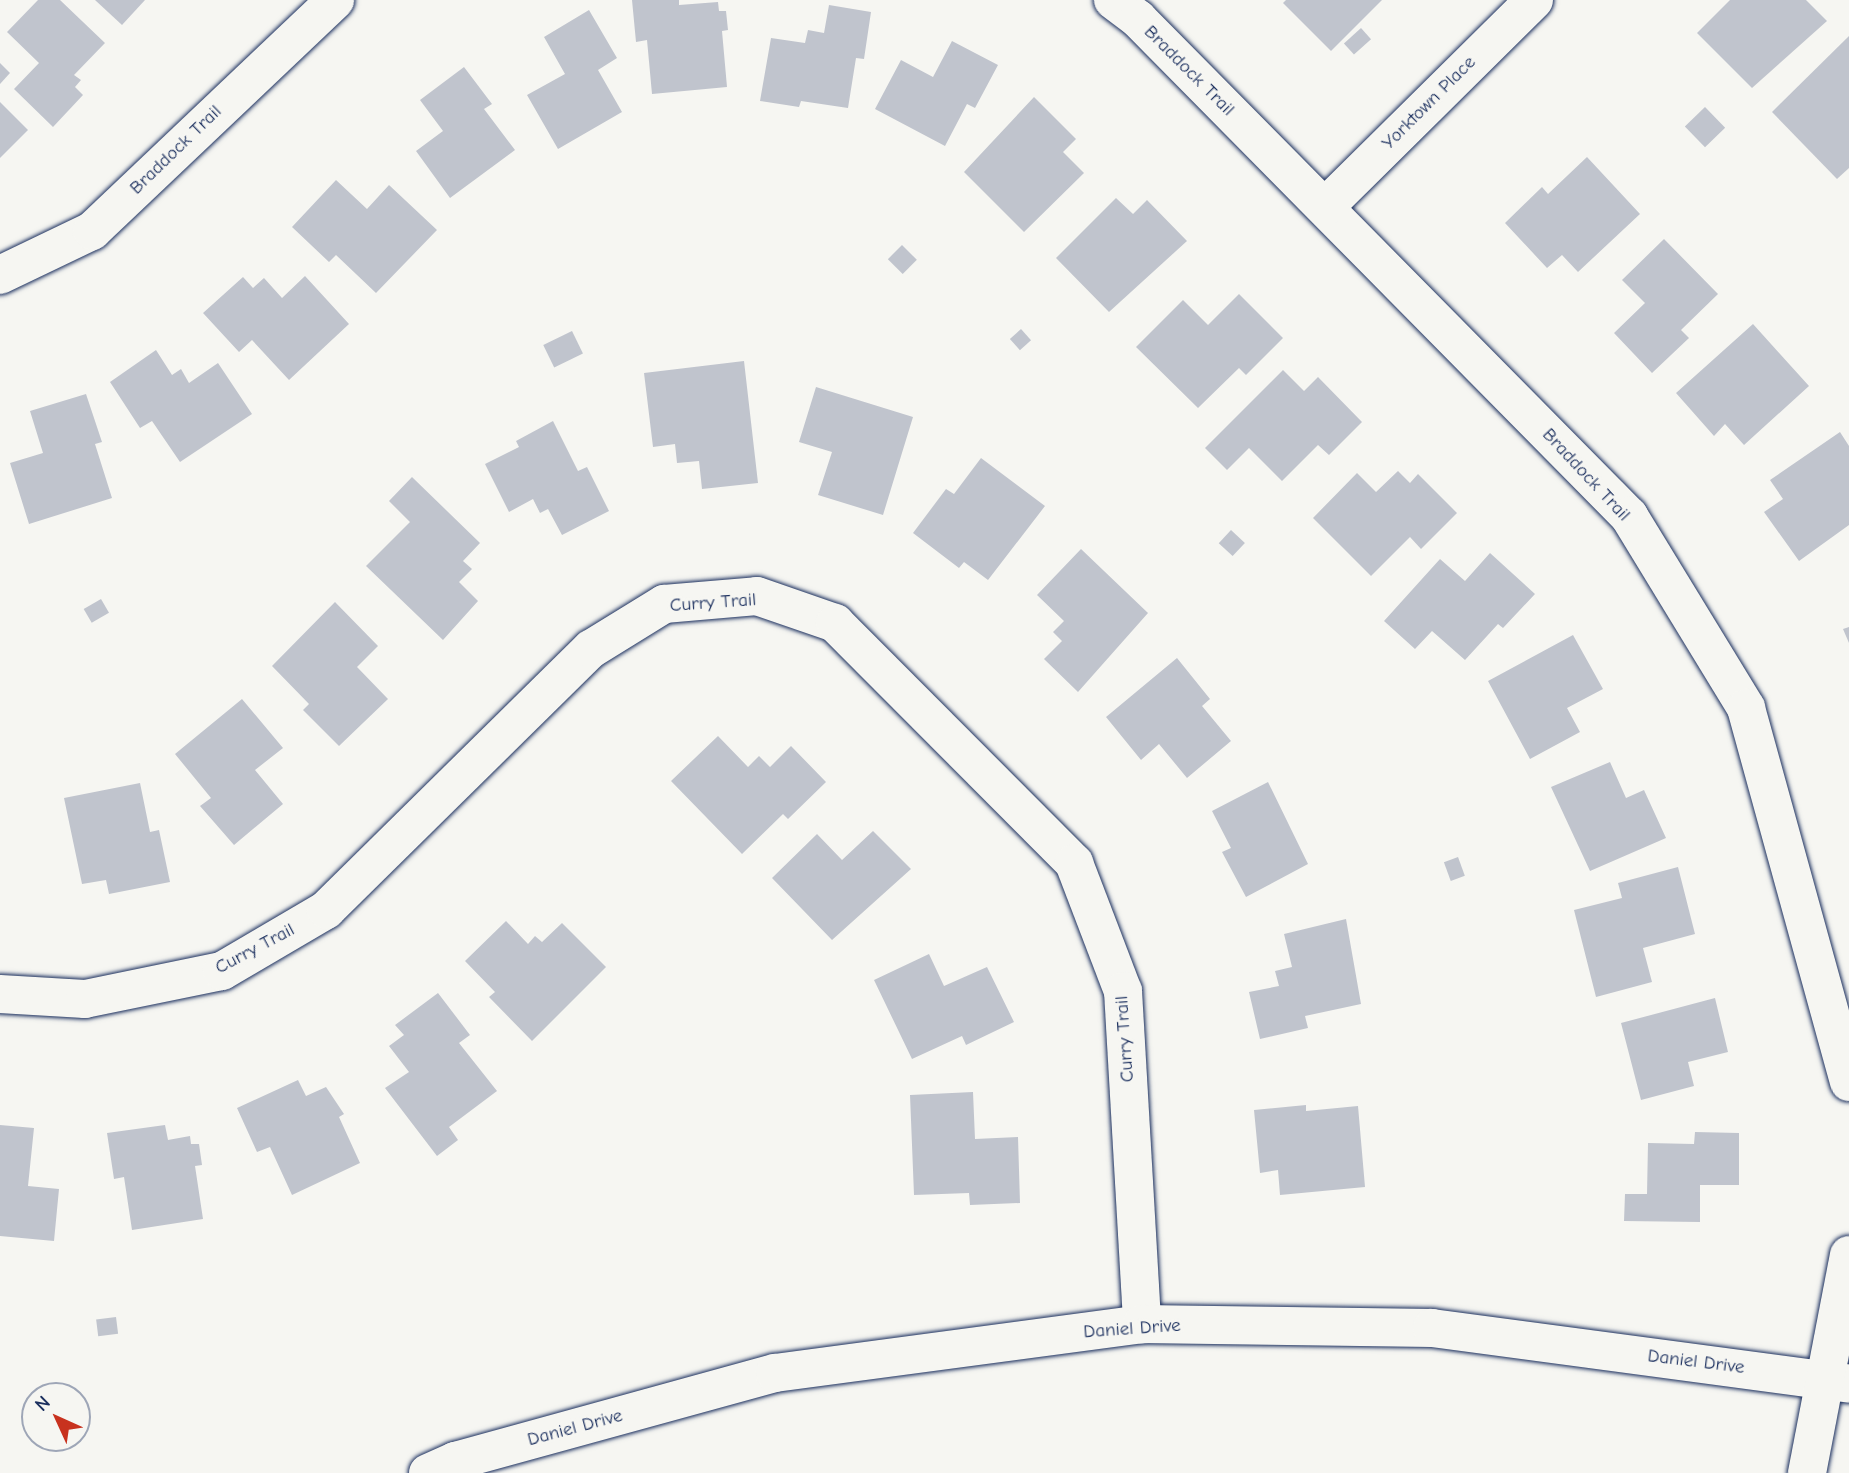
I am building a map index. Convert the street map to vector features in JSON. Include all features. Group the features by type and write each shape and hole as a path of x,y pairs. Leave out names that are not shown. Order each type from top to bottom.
{"street":[{"name":"Braddock Trail","path":"0,275 92,231 335,0"},
{"name":"Braddock Trail","path":"1113,0 1138,19 1629,516 1746,708 1849,1082"},
{"name":"Yorktown Place","path":"1325,207 1534,0"},
{"name":"Curry Trail","path":"0,994 85,999 222,971 326,910 591,649 664,604 757,596 835,623 1074,863 1123,991 1142,1324"},
{"path":"1807,1473 1838,1382 1849,1255"},
{"name":"Daniel Drive","path":"428,1473 455,1461 775,1373 1142,1324 1432,1328 1838,1382"}],"building":[{"path":"38,0 60,0 105,43 74,75 81,80 75,87 83,95 53,127 14,89 39,63 7,32"},
{"path":"95,0 145,0 122,25"},
{"path":"632,0 679,0 679,5 718,2 719,11 726,11 728,30 722,31 727,87 652,94 647,40 636,42"},
{"path":"1286,0 1382,0 1331,51 1283,3"},
{"path":"1730,0 1806,0 1827,21 1752,88 1697,33"},
{"path":"829,5 871,12 864,59 856,58 848,108 801,101 799,107 760,101 771,38 805,43 808,30 824,33"},
{"path":"589,10 617,58 598,70 622,112 558,149 527,95 565,74 544,37"},
{"path":"1361,28 1371,39 1354,55 1344,43"},
{"path":"1849,36 1849,168 1837,179 1772,112"},
{"path":"952,41 998,65 975,108 967,104 945,146 875,109 901,60 933,77"},
{"path":"0,63 10,73 0,84"},
{"path":"464,67 492,104 484,109 515,150 450,198 416,151 443,131 420,100"},
{"path":"1034,97 1076,139 1063,152 1084,173 1024,232 964,172"},
{"path":"0,102 28,130 0,158"},
{"path":"1705,107 1725,128 1705,147 1685,126"},
{"path":"1587,157 1640,214 1578,272 1562,255 1547,268 1505,223 1542,187 1548,194"},
{"path":"336,180 367,209 389,185 437,230 376,293 336,255 329,262 292,227"},
{"path":"1116,198 1133,214 1147,200 1187,241 1109,312 1056,258"},
{"path":"1664,239 1718,294 1681,330 1689,338 1652,373 1614,333 1645,303 1622,280"},
{"path":"902,245 917,260 903,274 888,259"},
{"path":"305,276 349,324 289,380 252,340 239,352 203,313 243,277 253,288 264,278 282,298"},
{"path":"1239,294 1283,338 1246,375 1239,368 1198,408 1136,347 1183,300 1208,325"},
{"path":"1753,324 1809,386 1744,445 1725,424 1714,436 1676,393"},
{"path":"1021,329 1031,340 1020,350 1010,339"},
{"path":"572,331 583,353 554,367 543,345"},
{"path":"156,350 172,375 181,369 189,383 218,363 252,414 180,462 152,421 140,428 110,382"},
{"path":"744,361 758,483 702,489 699,461 677,463 675,444 653,447 644,373"},
{"path":"1283,370 1304,391 1318,377 1362,422 1329,455 1318,445 1282,481 1249,448 1227,470 1205,448"},
{"path":"816,387 913,417 883,515 818,495 832,452 799,442"},
{"path":"86,394 102,442 95,444 112,498 29,524 10,463 43,453 30,411"},
{"path":"553,421 578,471 587,467 609,511 562,535 548,509 540,513 533,499 509,512 485,464 519,447 516,441"},
{"path":"1840,432 1849,446 1849,525 1799,561 1764,512 1783,499 1770,480"},
{"path":"981,458 1045,506 988,580 964,562 959,568 913,533 946,489 954,494"},
{"path":"1398,471 1410,483 1418,474 1457,513 1421,549 1410,537 1371,576 1313,518 1357,473 1376,492"},
{"path":"412,477 480,543 463,561 472,569 459,582 478,601 443,640 366,566 410,522 389,501"},
{"path":"1231,530 1245,543 1233,556 1219,543"},
{"path":"1081,549 1148,613 1078,692 1044,659 1062,641 1053,632 1064,621 1037,595"},
{"path":"1490,553 1535,594 1503,628 1498,624 1465,660 1432,631 1415,649 1384,621 1440,559 1465,581"},
{"path":"101,599 109,613 92,623 84,609"},
{"path":"335,602 378,646 357,667 388,699 339,746 303,710 309,704 272,666"},
{"path":"1849,627 1849,643 1843,629"},
{"path":"1573,635 1603,689 1567,708 1580,732 1530,759 1488,681"},
{"path":"1177,658 1210,699 1202,706 1231,741 1187,778 1159,744 1141,760 1106,717"},
{"path":"242,699 283,748 255,770 283,804 234,845 200,806 211,798 175,754"},
{"path":"718,736 748,767 759,756 770,767 791,746 826,782 788,819 783,814 742,854 671,781"},
{"path":"1610,762 1626,798 1644,790 1666,838 1590,871 1551,787"},
{"path":"1268,782 1308,864 1246,897 1222,852 1231,848 1212,811"},
{"path":"140,783 150,832 159,830 170,882 109,894 106,880 82,884 64,798"},
{"path":"873,831 911,869 832,940 772,878 817,834 842,860"},
{"path":"1458,857 1465,876 1451,881 1444,862"},
{"path":"1678,867 1695,934 1643,948 1652,982 1596,997 1574,910 1622,898 1618,883"},
{"path":"1346,919 1361,1004 1305,1016 1308,1028 1260,1039 1249,992 1279,986 1275,971 1292,967 1284,934"},
{"path":"506,921 528,944 535,936 542,942 562,923 606,967 532,1041 489,997 495,992 465,961"},
{"path":"929,954 944,986 987,967 1014,1022 966,1045 962,1036 912,1059 874,980"},
{"path":"438,993 470,1035 459,1043 497,1091 449,1127 458,1140 437,1156 385,1088 409,1072 389,1046 404,1035 395,1025"},
{"path":"1715,998 1728,1052 1688,1062 1694,1086 1641,1100 1621,1023"},
{"path":"298,1080 306,1096 326,1087 344,1114 339,1117 360,1163 292,1195 270,1147 257,1152 237,1108"},
{"path":"973,1092 975,1139 1018,1137 1020,1203 970,1205 969,1193 914,1195 910,1095"},
{"path":"1306,1105 1306,1111 1358,1106 1365,1187 1280,1195 1278,1170 1260,1173 1254,1110"},
{"path":"0,1125 34,1128 28,1186 59,1189 54,1241 0,1236"},
{"path":"165,1125 168,1140 190,1136 191,1144 199,1144 202,1165 195,1166 203,1219 132,1230 124,1177 114,1179 107,1133"},
{"path":"1695,1132 1739,1133 1739,1185 1700,1185 1700,1222 1624,1221 1625,1194 1647,1194 1648,1143 1694,1144"},
{"path":"116,1317 118,1334 98,1336 96,1319"}]}
